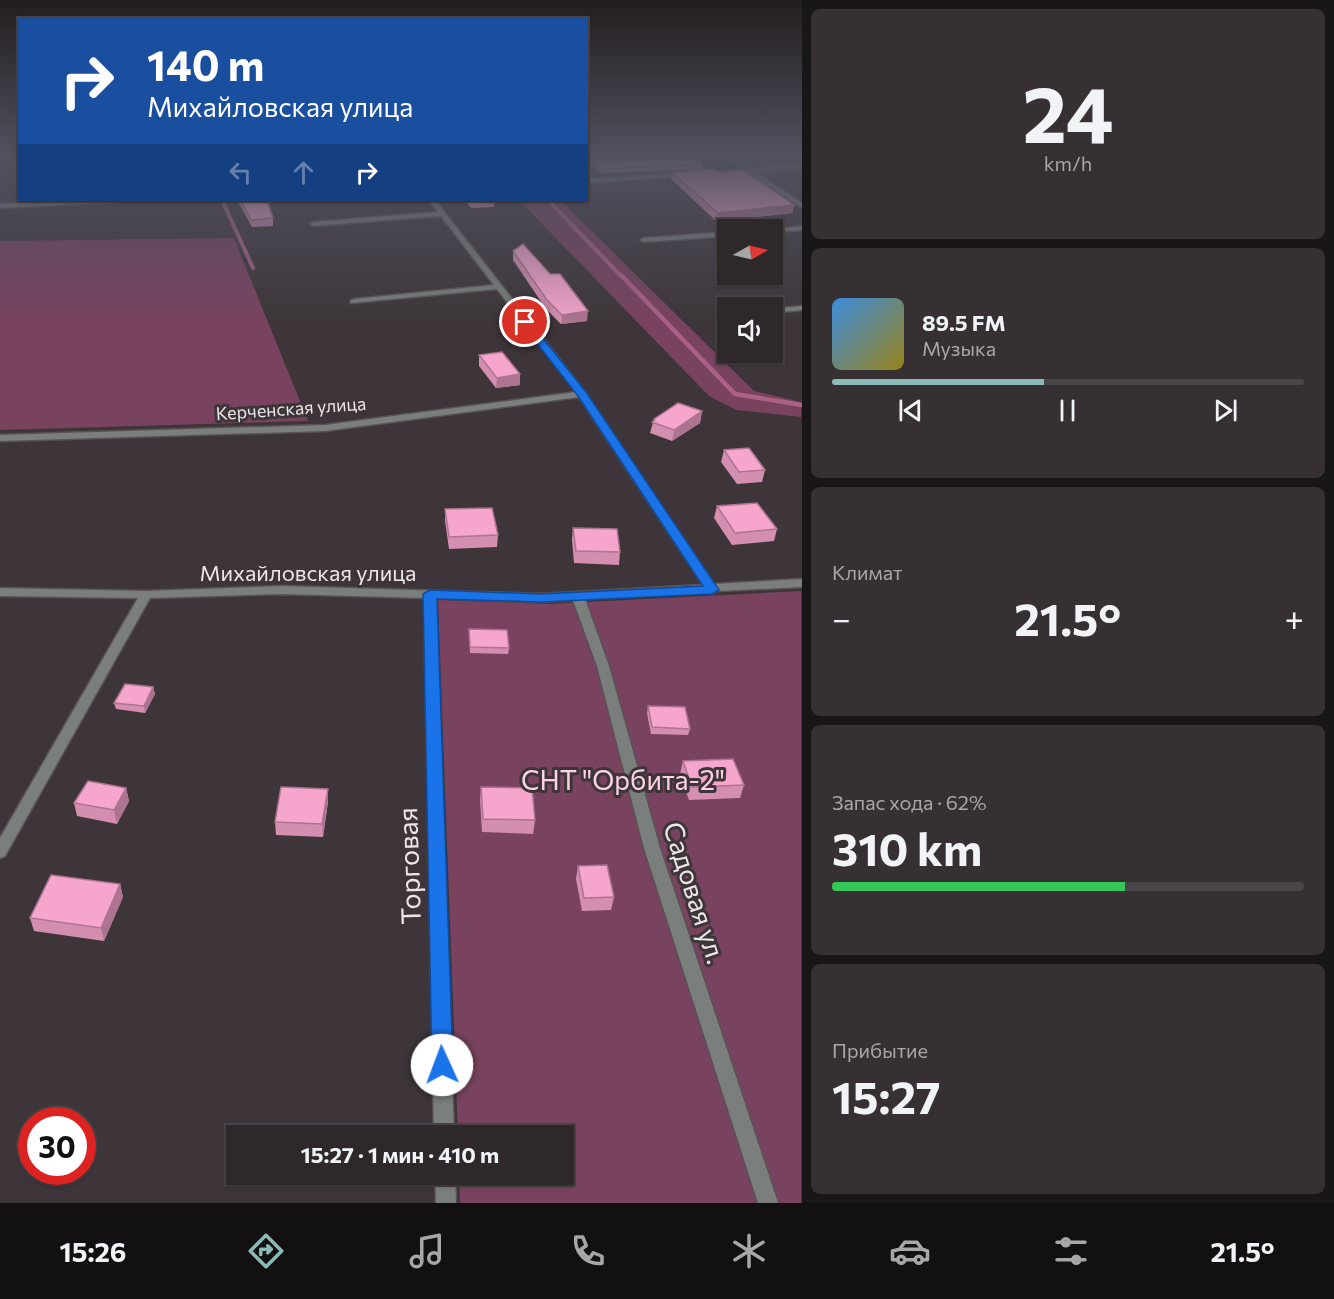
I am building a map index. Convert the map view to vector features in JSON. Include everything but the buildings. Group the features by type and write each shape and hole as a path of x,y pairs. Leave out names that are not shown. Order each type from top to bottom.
{"street":[{"path":"312,224 441,214 582,394 712,590"},
{"path":"783,229 801,228"},
{"path":"644,240 717,235"},
{"path":"354,301 497,286"},
{"path":"783,310 801,308"},
{"name":"Керченская улица","path":"0,438 325,428 582,394"},
{"name":"Михайловская улица","path":"0,592 146,595 283,590 541,598 712,590 801,583"},
{"name":"Торговая","path":"430,594 444,1125"},
{"path":"0,852 146,595"},
{"name":"Садовая ул.","path":"579,596 603,666 652,848 768,1203"},
{"path":"445,1185 446,1203"}],"green space":[{"path":"531,212 572,212 717,355 717,363 726,363 754,391 801,402 801,417 736,410 709,396"},
{"path":"234,238 308,421 0,430 0,241"},
{"name":"СНТ \"Орбита-2\"","path":"801,591 801,1203 460,1203 459,1185 574,1185 574,1125 458,1125 438,600 549,604"}],"waterway":[{"path":"228,212 253,268"},
{"path":"560,212 623,278"},
{"path":"622,276 735,394 802,405"}],"route":[{"path":"442,1065 430,594 541,598 712,590 582,394 525,322"}]}
